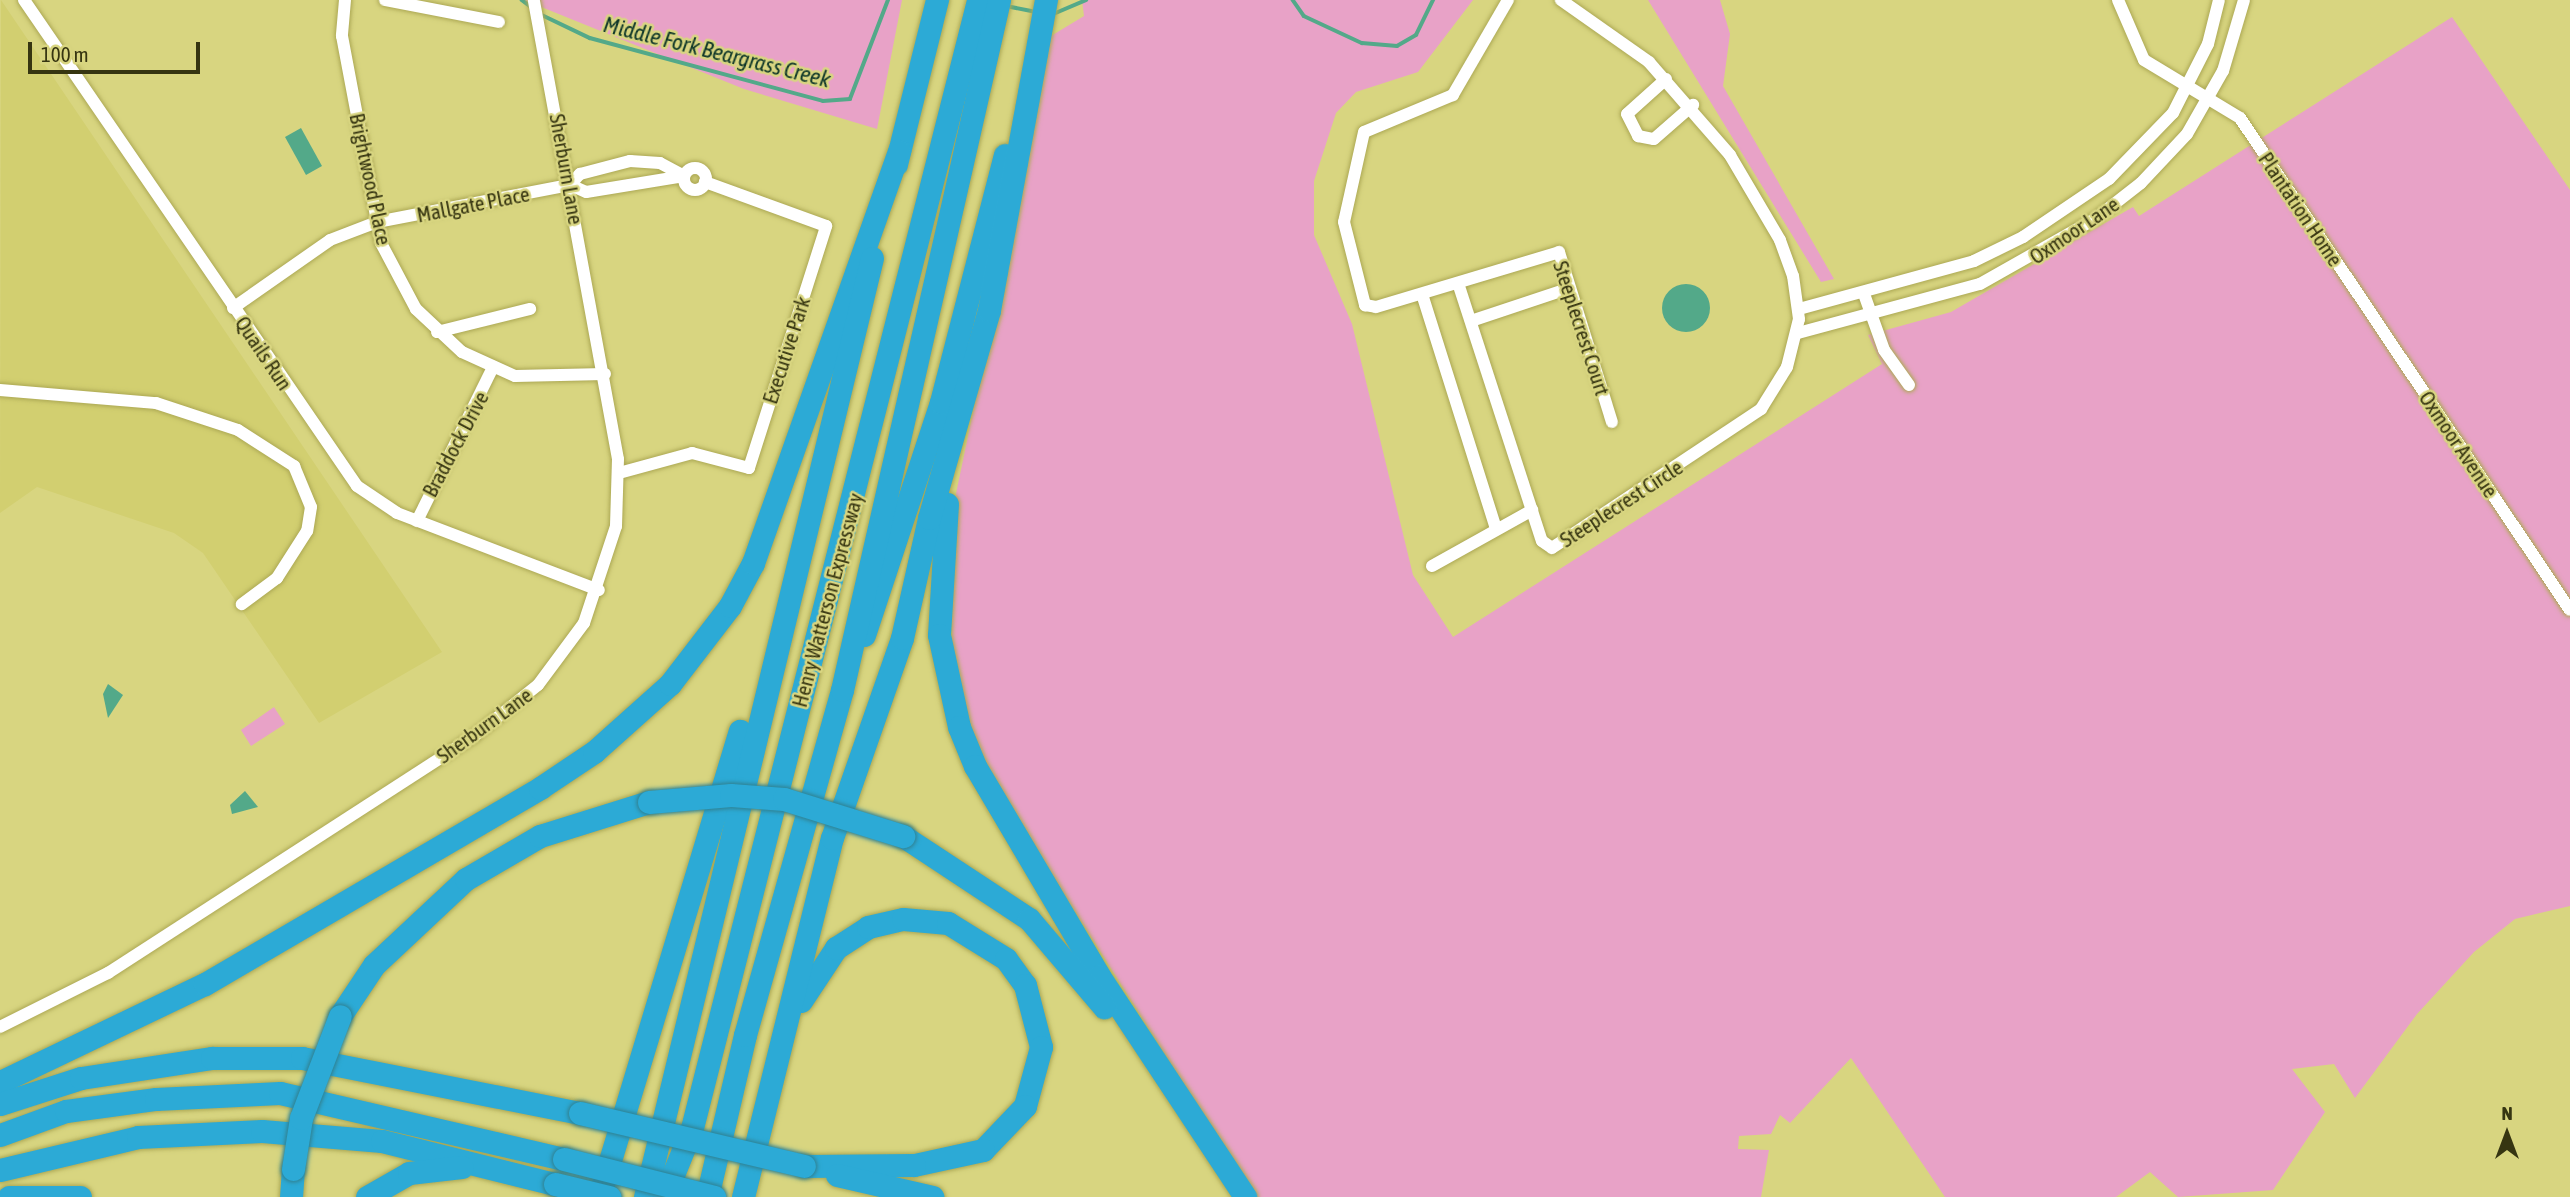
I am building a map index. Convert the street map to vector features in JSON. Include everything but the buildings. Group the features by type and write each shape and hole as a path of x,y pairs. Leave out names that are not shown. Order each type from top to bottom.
{"highway":[{"name":"Henry Watterson Expressway","path":"664,1197 692,1128 981,16 999,0"},
{"path":"743,1197 832,838 902,638 956,418 989,310 1045,0"},
{"path":"645,1197 696,1006 788,590 936,5"},
{"name":"Henry Watterson Expressway","path":"707,1197 745,1035 842,690 981,16"},
{"path":"842,690 942,402 1039,36"},
{"path":"0,1082 205,984 540,788 594,752 670,684 730,606 753,563 899,151"},
{"path":"956,418 954,468 942,525 939,635 959,727 1021,849 1167,1081 1245,1197"},
{"path":"599,1197 656,995 788,590"},
{"path":"291,1197 301,1118 340,1016 374,965 466,879 540,836 649,802 731,795 784,799 903,836 1029,919 1167,1081"},
{"path":"787,1028 836,948 868,927 915,920 948,923 1006,959 1026,985 1041,1048 1025,1106 983,1150 915,1165 804,1167"},
{"path":"0,1104 80,1078 212,1058 302,1058 580,1113 932,1197"},
{"path":"0,1135 79,1110 280,1093 714,1197"},
{"path":"0,1170 138,1137 262,1130 382,1141 608,1197"},
{"path":"367,1197 409,1173 489,1166"},
{"path":"9,1197 80,1197"}],"street":[{"name":"Quails Run","path":"24,0 357,486 375,503 599,590"},
{"name":"Brightwood Place","path":"345,0 342,36 377,222 403,286 438,332 493,367 551,378 605,374"},
{"path":"385,0 499,22"},
{"name":"Sherburn Lane","path":"0,1027 107,973 502,717 564,654 599,590 616,526 619,473 605,374 534,0"},
{"path":"1458,283 1422,294 1365,305 1344,222 1358,146 1376,122 1464,86 1494,15 1508,0"},
{"name":"Steeplecrest Circle","path":"1458,283 1542,541 1552,548 1564,545 1761,409 1798,333 1799,309 1780,240 1693,106 1666,79 1561,0"},
{"name":"Plantation Home","path":"2118,0 2144,60 2210,97 2239,118 2348,279"},
{"name":"Oxmoor Lane","path":"1799,309 1864,294 1974,261 2040,227 2129,163 2188,87 2218,0"},
{"name":"Oxmoor Lane","path":"1798,333 1871,316 1980,284 2043,254 2165,161 2210,97 2244,0"},
{"path":"1666,79 1629,109 1626,119 1638,136 1654,139 1693,106"},
{"name":"Executive Park","path":"619,473 692,453 749,468 826,226 705,183 698,169 684,176 586,192 570,185 580,174 630,161 667,165 684,176"},
{"name":"Mallgate Place","path":"233,308 330,240 377,222 570,185"},
{"name":"Steeplecrest Court","path":"1458,283 1559,252 1612,422"},
{"name":"Oxmoor Avenue","path":"2348,279 2570,610"},
{"path":"1471,321 1570,288"},
{"path":"1422,294 1496,528"},
{"path":"1864,294 1871,316 1909,385"},
{"path":"438,332 530,309"},
{"name":"Braddock Drive","path":"417,521 493,367"},
{"path":"0,390 156,403 238,430 294,466 311,506 307,531 277,578 242,604"},
{"path":"1432,566 1532,510"}],"shaded area":[{"path":"1,0 442,652 319,723 203,553 174,533 37,487 0,513"},
{"path":"524,0 902,0 877,129 744,89"},
{"path":"1082,0 1473,0 1418,72 1356,92 1336,113 1314,181 1314,235 1352,324 1413,575 1453,637 1882,364 1868,335 1951,312 2133,207 2139,216 2452,17 2570,190 2570,906 2515,919 2474,952 2417,1014 2355,1098 2334,1064 2292,1069 2325,1112 2273,1190 2178,1197 2150,1172 2116,1197 1945,1197 1851,1058 1790,1123 1780,1115 1771,1134 1739,1136 1738,1149 1769,1150 1761,1197 1255,1197 989,775 964,710 952,655 952,513 1051,36 1084,16"},
{"path":"1648,0 1720,0 1730,34 1723,86 1834,279 1821,282"},
{"path":"301,128 322,166 306,175 285,137"},
{"path":"1686,284 1703,291 1710,308 1703,325 1686,332 1669,325 1662,308 1669,291"},
{"path":"108,684 123,695 108,718 103,694"},
{"path":"274,707 285,724 251,746 241,730"},
{"path":"245,791 258,807 232,814 230,805"}],"waterway":[{"name":"Middle Fork Beargrass Creek","path":"522,0 530,6"},
{"name":"Middle Fork Beargrass Creek","path":"542,15 590,38 823,101 850,99 888,0"},
{"name":"Middle Fork Beargrass Creek","path":"1051,15 1086,0"},
{"name":"Middle Fork Beargrass Creek","path":"1293,0 1304,16 1362,43 1397,46 1416,35 1433,0"},
{"name":"Middle Fork Beargrass Creek","path":"1006,6 1037,12"}]}
